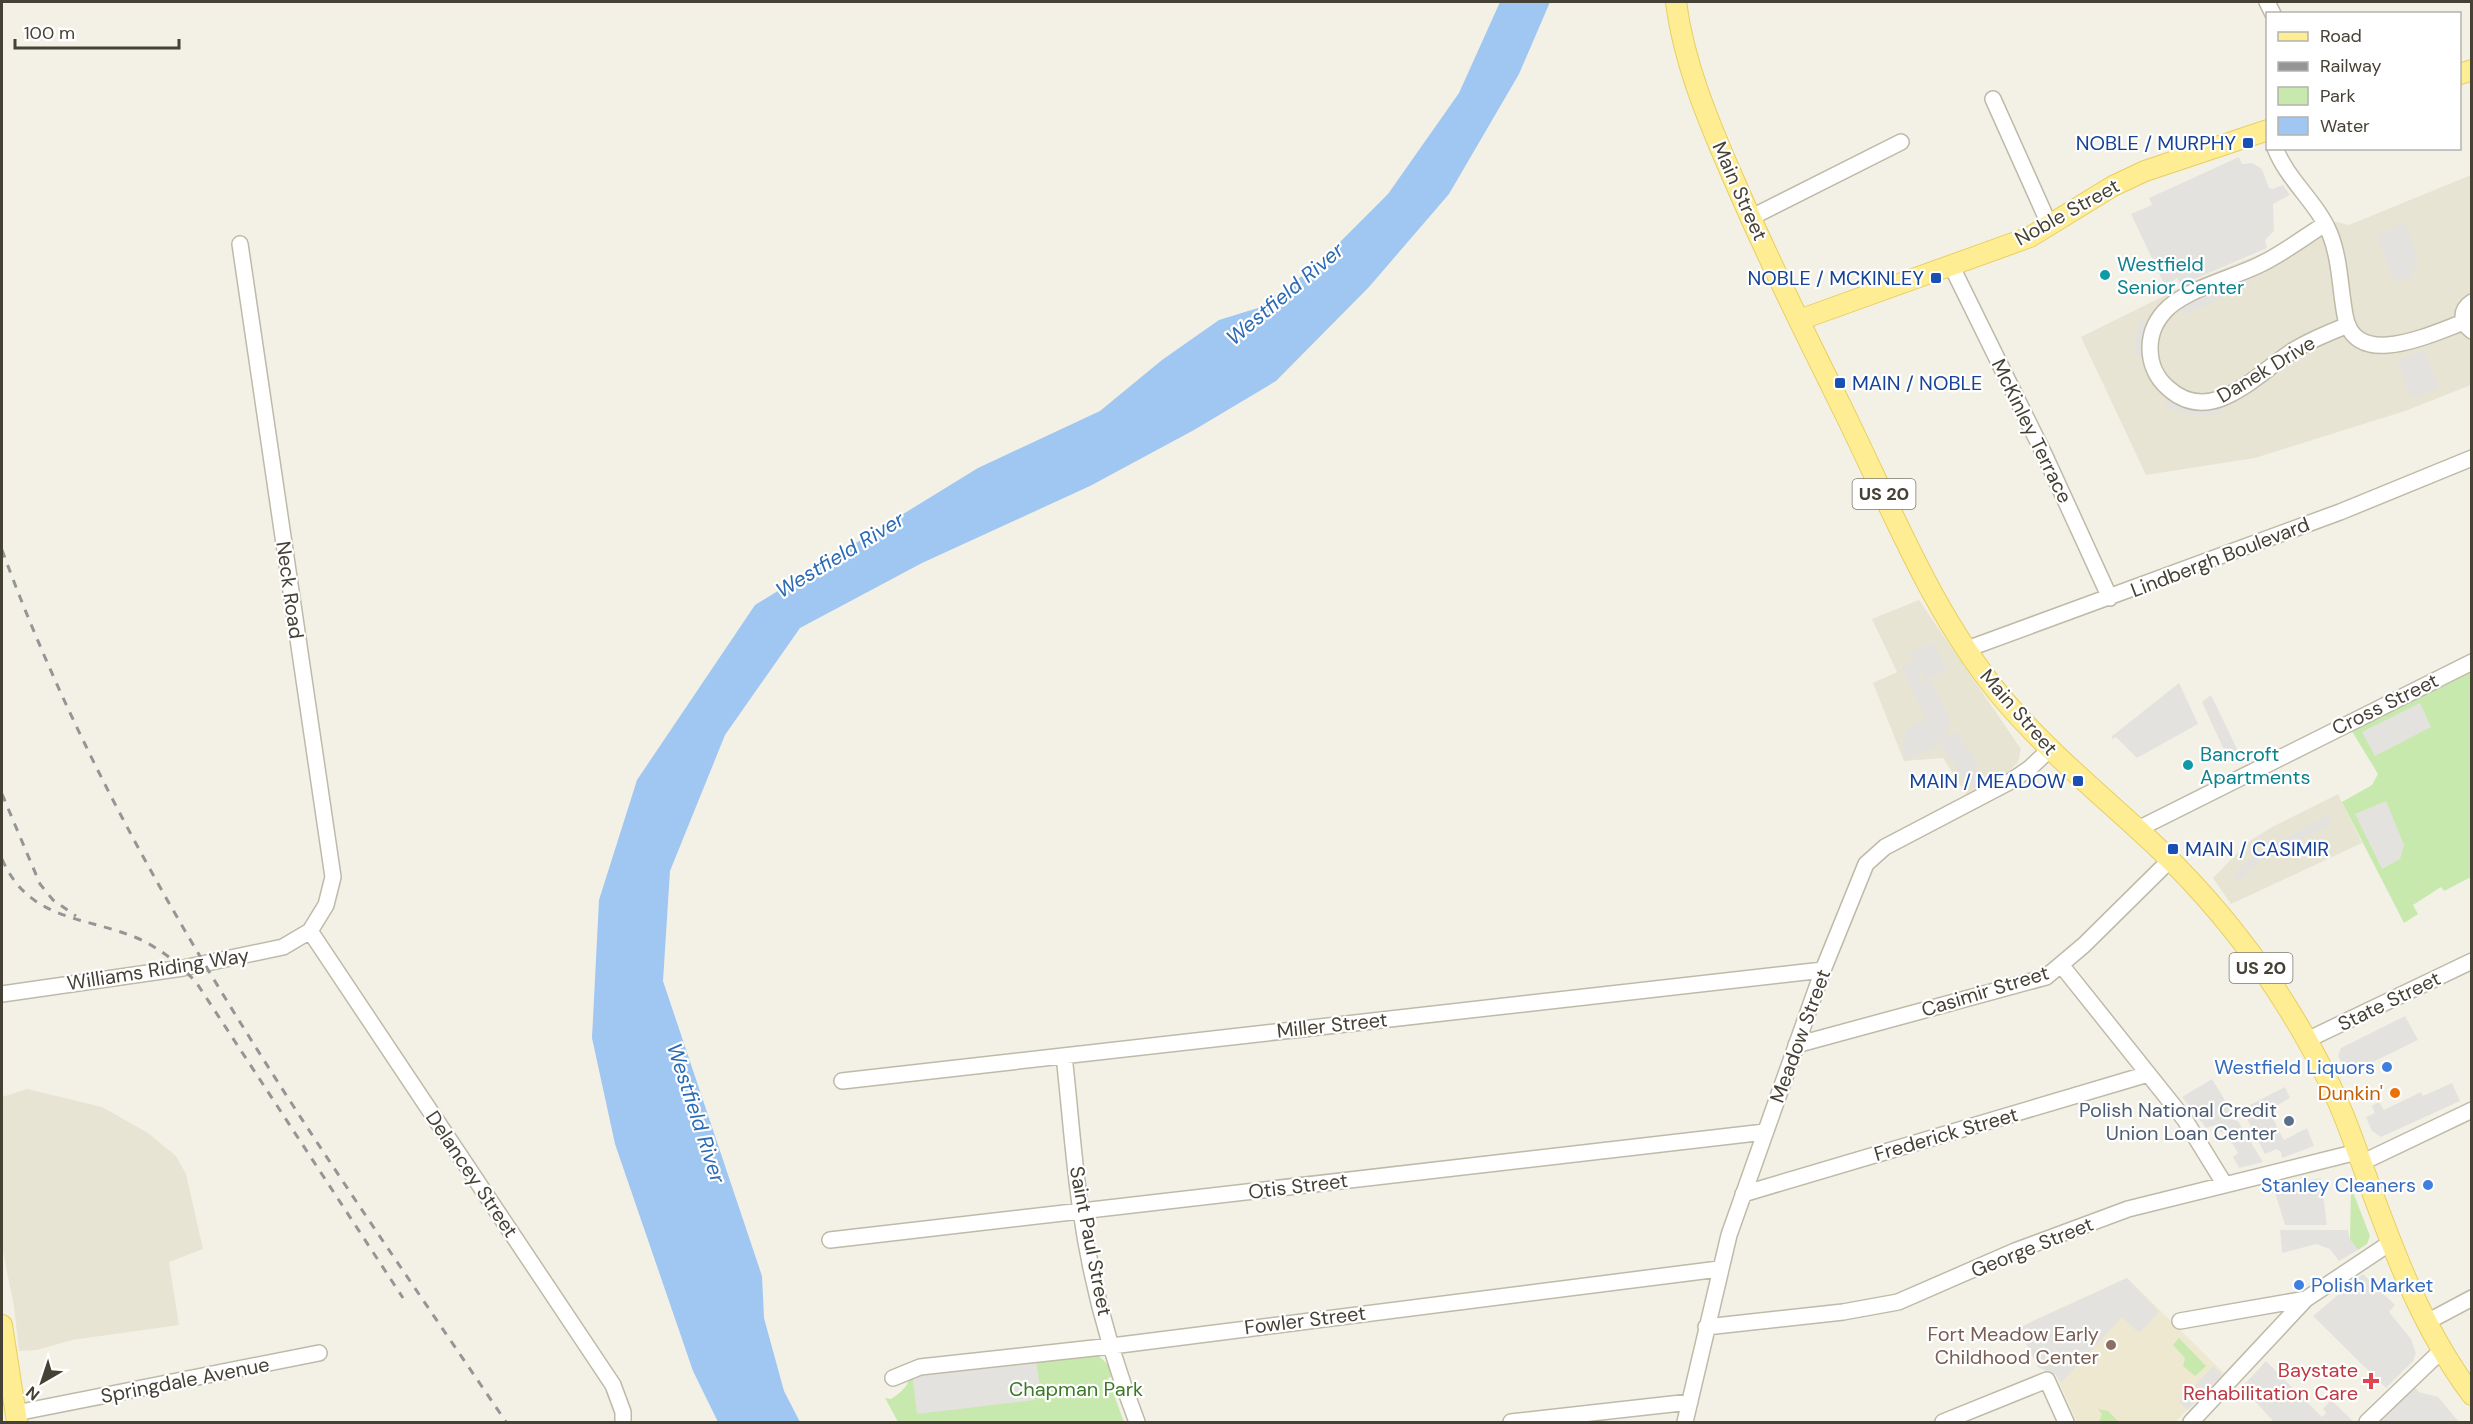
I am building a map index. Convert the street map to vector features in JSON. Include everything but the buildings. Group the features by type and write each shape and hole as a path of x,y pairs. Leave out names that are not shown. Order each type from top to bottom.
{"main road":[{"name":"Main Street","path":"1676,2 1684,46 1696,86 1750,218 1929,587 1967,649 1998,692 2050,749 2170,860 2208,900 2241,940 2307,1040 2339,1106 2390,1243 2442,1350 2472,1395"},
{"name":"Noble Street","path":"1799,320 2030,237 2112,186 2145,171 2266,131"},
{"path":"2,1325 3,1347 16,1418"}],"street":[{"path":"1993,99 2049,225"},
{"path":"1750,218 1901,142"},
{"path":"2276,150 2294,184 2325,224 2335,251 2348,325 2362,340 2386,347 2468,326 2464,308 2472,302"},
{"name":"Danek Drive","path":"2325,224 2268,260 2170,306 2154,326 2150,343 2151,361 2163,384 2177,395 2193,401 2211,402 2235,392 2296,349 2348,325"},
{"name":"Neck Road","path":"240,244 333,877 326,905 310,931"},
{"name":"McKinley Terrace","path":"1951,266 2045,456 2110,598"},
{"name":"Lindbergh Boulevard","path":"1967,649 2340,512 2472,458"},
{"name":"Cross Street","path":"2138,829 2472,662"},
{"name":"Meadow Street","path":"1685,1422 1719,1269 1743,1194 1823,970 1866,864 1873,855 2002,787 2030,768 2050,749"},
{"name":"Casimir Street","path":"1796,1045 2036,980 2062,966 2170,860"},
{"name":"Williams Riding Way","path":"2,994 250,956 284,947 310,931"},
{"name":"Delancey Street","path":"310,931 613,1386 623,1412 623,1422"},
{"name":"State Street","path":"2307,1040 2472,961"},
{"path":"2062,966 2194,1133 2225,1185"},
{"name":"Miller Street","path":"842,1081 1823,970"},
{"name":"Saint Paul Street","path":"1064,1056 1081,1211 1112,1346 1137,1422"},
{"name":"Frederick Street","path":"1743,1194 2148,1074"},
{"name":"George Street","path":"1706,1327 1843,1312 1898,1302 2014,1251 2115,1213 2225,1185 2359,1157 2472,1110"},
{"name":"Otis Street","path":"831,1240 1765,1132"},
{"path":"2191,1422 2306,1299 2390,1243"},
{"name":"Fowler Street","path":"893,1378 920,1367 1112,1346 1719,1269"},
{"path":"2427,1322 2472,1298"},
{"path":"2180,1321 2306,1299"},
{"path":"2367,1422 2442,1350"},
{"name":"Springdale Avenue","path":"16,1418 319,1353"},
{"path":"1943,1422 2047,1380 2066,1422"},
{"path":"1511,1422 1690,1402"}],"shaded area":[{"path":"2239,157 2242,164 2252,163 2262,169 2269,188 2273,189 2283,185 2290,195 2273,204 2274,231 2265,240 2267,248 2181,285 2177,278 2165,286 2131,214 2152,205 2149,198"},
{"path":"2471,175 2471,385 2405,411 2255,458 2146,475 2081,337 2198,279 2272,249 2309,224 2333,221 2349,225"},
{"path":"2405,222 2419,265 2412,269 2413,276 2395,284 2377,236"},
{"path":"2248,275 2252,284 2185,315 2180,306"},
{"path":"2140,320 2149,322 2143,355 2135,355 2134,343"},
{"path":"2424,350 2439,388 2414,398 2408,392 2398,360"},
{"path":"2170,395 2222,404 2222,414 2196,416 2171,410 2164,405"},
{"path":"1919,600 2021,749 2018,762 2008,772 1966,794 1943,758 1904,761 1873,683 1897,672 1872,619"},
{"path":"1933,643 1947,669 1927,680 1922,672 1919,674 1923,683 1931,680 1952,725 1945,729 1949,736 1956,732 1979,765 1974,769 1986,782 1976,789 1965,779 1936,740 1934,741 1938,747 1907,759 1901,742 1907,738 1905,732 1908,728 1926,720 1902,667 1913,662 1909,652"},
{"path":"2179,683 2198,724 2137,758 2116,737 2113,739 2111,737"},
{"path":"2211,695 2239,753 2230,763 2202,702"},
{"path":"2420,703 2431,727 2375,756 2362,732"},
{"path":"2338,794 2362,843 2231,904 2213,878 2248,842 2272,827"},
{"path":"2386,801 2404,845 2400,859 2382,869 2355,814"},
{"path":"2328,815 2332,824 2261,860 2238,882 2232,878 2257,853"},
{"path":"2405,1016 2418,1040 2348,1074 2338,1056 2341,1048"},
{"path":"2212,1079 2232,1112 2225,1118 2238,1121 2263,1162 2239,1168 2233,1157 2238,1153 2226,1133 2220,1132 2216,1125 2206,1128 2182,1097"},
{"path":"2452,1083 2460,1101 2381,1137 2372,1131 2366,1117 2375,1113 2372,1106 2379,1102 2384,1110 2421,1092 2423,1096"},
{"path":"2285,1087 2290,1098 2269,1110 2279,1131 2284,1140 2307,1128 2314,1146 2282,1158 2281,1152 2277,1149 2265,1154 2242,1109"},
{"path":"27,1089 102,1107 148,1133 176,1156 186,1174 203,1249 169,1262 179,1325 72,1340 37,1350 19,1351 14,1306 2,1247 2,1097"},
{"path":"2321,1178 2327,1225 2285,1225 2273,1186"},
{"path":"2280,1230 2348,1230 2350,1240 2358,1250 2339,1261 2330,1249 2316,1244 2282,1253"},
{"path":"2363,1274 2395,1305 2389,1312 2411,1339 2416,1353 2413,1361 2386,1388 2313,1316"},
{"name":"Fort Meadow Early Childhood Center","path":"2127,1278 2224,1373 2175,1422 2077,1422 2056,1375 2038,1367 2018,1328"},
{"path":"2127,1278 2159,1312 2139,1333 2122,1317 2061,1383 2056,1375 2038,1367 2018,1328"},
{"path":"1036,1360 1040,1389 1035,1390 1035,1400 917,1414 912,1373"},
{"path":"2266,1361 2322,1417 2326,1413 2323,1409 2331,1400 2353,1421 2274,1422 2242,1387"},
{"path":"2213,1366 2222,1375 2188,1410 2179,1402"},
{"path":"2415,1387 2419,1392 2438,1397 2459,1422 2380,1422"}],"green space":[{"path":"2471,669 2471,877 2444,891 2441,887 2413,905 2418,914 2404,923 2342,802 2372,785 2378,774 2350,728"},
{"path":"2351,1187 2370,1236 2367,1244 2358,1250 2350,1240"},
{"path":"2179,1338 2206,1366 2195,1376 2183,1366 2185,1358 2173,1345"},
{"name":"Chapman Park","path":"1096,1354 1109,1365 1113,1376 1108,1378 1124,1422 898,1422 885,1398 891,1399 901,1391 909,1382 912,1373"},
{"path":"2098,1409 2108,1411 2119,1422 2099,1422 2102,1414"}],"water":[{"name":"Westfield River","path":"1500,2 1550,2 1519,74 1449,194 1369,287 1276,381 1194,430 1090,486 922,563 800,628 725,735 670,871 663,981 762,1276 764,1318 784,1391 800,1422 718,1422 693,1371 615,1144 592,1038 599,900 637,780 755,605 978,468 1100,411 1162,360 1219,320 1258,308 1316,266 1388,194 1459,93"}],"railway":[{"path":"2,550 49,668 104,782 163,893 294,1108 506,1422"},
{"path":"2,794 40,884 53,900 76,916"},
{"path":"2,859 13,879 27,894 43,905 78,920 145,942 169,957 196,982 403,1298"}],"place":[{"name":"NOBLE / MURPHY","path":"2248,143"},
{"name":"Westfield Senior Center","path":"2105,275"},
{"name":"NOBLE / MCKINLEY","path":"1936,278"},
{"name":"MAIN / NOBLE","path":"1840,383"},
{"name":"Bancroft Apartments","path":"2188,765"},
{"name":"MAIN / MEADOW","path":"2078,781"},
{"name":"MAIN / CASIMIR","path":"2173,849"},
{"name":"Westfield Liquors","path":"2387,1067"},
{"name":"Dunkin'","path":"2395,1093"},
{"name":"Polish National Credit Union Loan Center","path":"2289,1121"},
{"name":"Stanley Cleaners","path":"2428,1185"},
{"name":"Polish Market","path":"2299,1285"},
{"name":"Fort Meadow Early Childhood Center","path":"2111,1345"},
{"name":"Baystate Rehabilitation Care","path":"2371,1381"}]}
